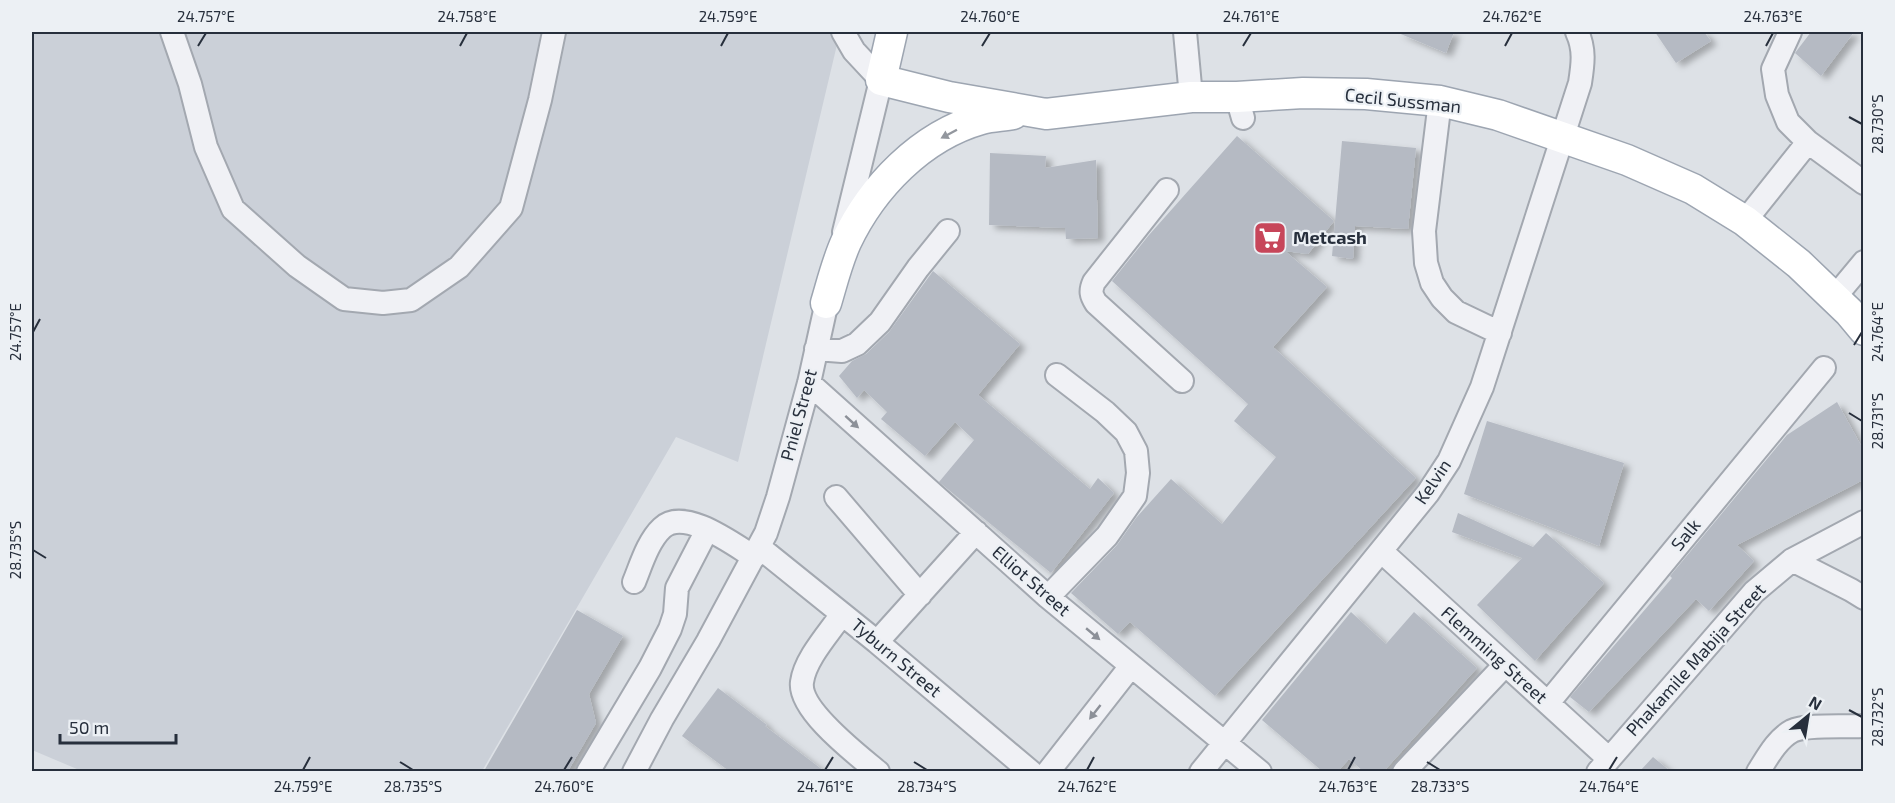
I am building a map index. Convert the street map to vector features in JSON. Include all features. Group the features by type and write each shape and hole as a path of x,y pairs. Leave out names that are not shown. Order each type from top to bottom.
{"main road":[{"name":"Pniel Street","path":"881,80 892,32"},
{"name":"Cecil Sussman","path":"881,80 949,97 1046,114 1191,97 1240,107 1303,93 1356,94 1440,101 1498,115 1627,160 1693,189 1745,220 1799,264 1849,312 1863,330"},
{"path":"826,303 845,244 860,216 878,190 900,167 925,147 952,131 981,119 1014,114 1046,114"}],"street":[{"path":"172,32 190,84 206,147 233,209 297,266 344,299 383,303 411,300 459,267 511,208 540,100 554,32"},
{"path":"843,32 854,51 881,80"},
{"path":"1185,32 1191,97"},
{"name":"Kelvin","path":"1201,771 1428,493 1449,461 1482,387 1580,83 1583,62 1582,43 1577,32"},
{"path":"1790,32 1773,69 1777,95 1788,122 1808,142 1863,183"},
{"name":"Pniel Street","path":"634,771 757,552 770,522 809,383 826,303 881,80"},
{"path":"1440,101 1424,231 1426,263 1437,291 1456,312 1500,333"},
{"path":"1745,220 1808,142"},
{"path":"1167,190 1094,282 1091,296 1182,381"},
{"path":"816,349 842,351 857,344 880,322 918,267 948,231"},
{"path":"1834,298 1863,262"},
{"name":"Salk","path":"1548,703 1824,368"},
{"path":"1048,597 1107,536 1135,496 1138,473 1136,451 1126,432 1057,375"},
{"name":"Elliot Street","path":"809,383 1048,597 1260,771"},
{"path":"836,497 920,595"},
{"name":"Tyburn Street","path":"634,582 650,545 662,528 674,521 690,522 757,552 878,642 1031,771"},
{"name":"Phakamile Mabija Street","path":"1603,765 1754,592 1792,560 1863,522"},
{"path":"588,771 650,668 670,629 675,614 678,588 707,530"},
{"path":"878,642 976,532"},
{"name":"Flemming Street","path":"1381,551 1548,703 1603,765"},
{"path":"1792,560 1863,598"},
{"path":"842,614 808,662 801,683 807,703 837,738 878,771"},
{"path":"1404,771 1505,665"},
{"path":"1048,771 1131,666"},
{"path":"1758,771 1779,742 1791,731 1804,728 1863,726"}],"shaded area":[{"path":"32,32 840,32 738,462 676,437 482,771 84,772 32,750"}],"building":[{"path":"1396,32 1454,32 1446,53"},
{"path":"1655,32 1704,32 1711,41 1676,63"},
{"path":"1811,32 1854,32 1821,76 1795,53"},
{"path":"1237,136 1334,221 1308,254 1285,251 1327,287 1273,347 1416,478 1215,696 1130,622 1118,634 1071,593 1117,545 1136,518 1171,479 1222,524 1276,457 1234,421 1248,404 1112,281 1149,235"},
{"path":"1342,141 1416,148 1408,229 1355,226 1353,259 1332,256"},
{"path":"990,153 1046,156 1045,168 1096,160 1098,238 1066,239 1065,228 989,225"},
{"path":"933,271 1020,344 978,395 1090,489 1098,478 1114,493 1051,573 939,482 974,440 955,422 925,456 881,419 887,412 864,390 857,398 839,376 852,361 866,354 889,332"},
{"path":"1837,402 1863,449 1863,480 1737,545 1754,561 1709,611 1696,599 1589,712 1570,697 1672,578 1670,576 1787,435"},
{"path":"1487,421 1624,463 1599,546 1464,494"},
{"path":"1458,513 1533,547 1546,533 1604,583 1535,661 1477,605 1522,558 1452,532"},
{"path":"577,610 623,636 589,694 596,723 568,771 484,771"},
{"path":"1351,612 1386,644 1414,612 1477,668 1384,771 1363,771 1349,759 1338,771 1322,771 1262,720"},
{"path":"718,688 824,771 729,771 682,736"},
{"path":"1653,757 1670,771 1640,771"}],"place":[{"name":"Metcash","path":"1270,238"}]}
